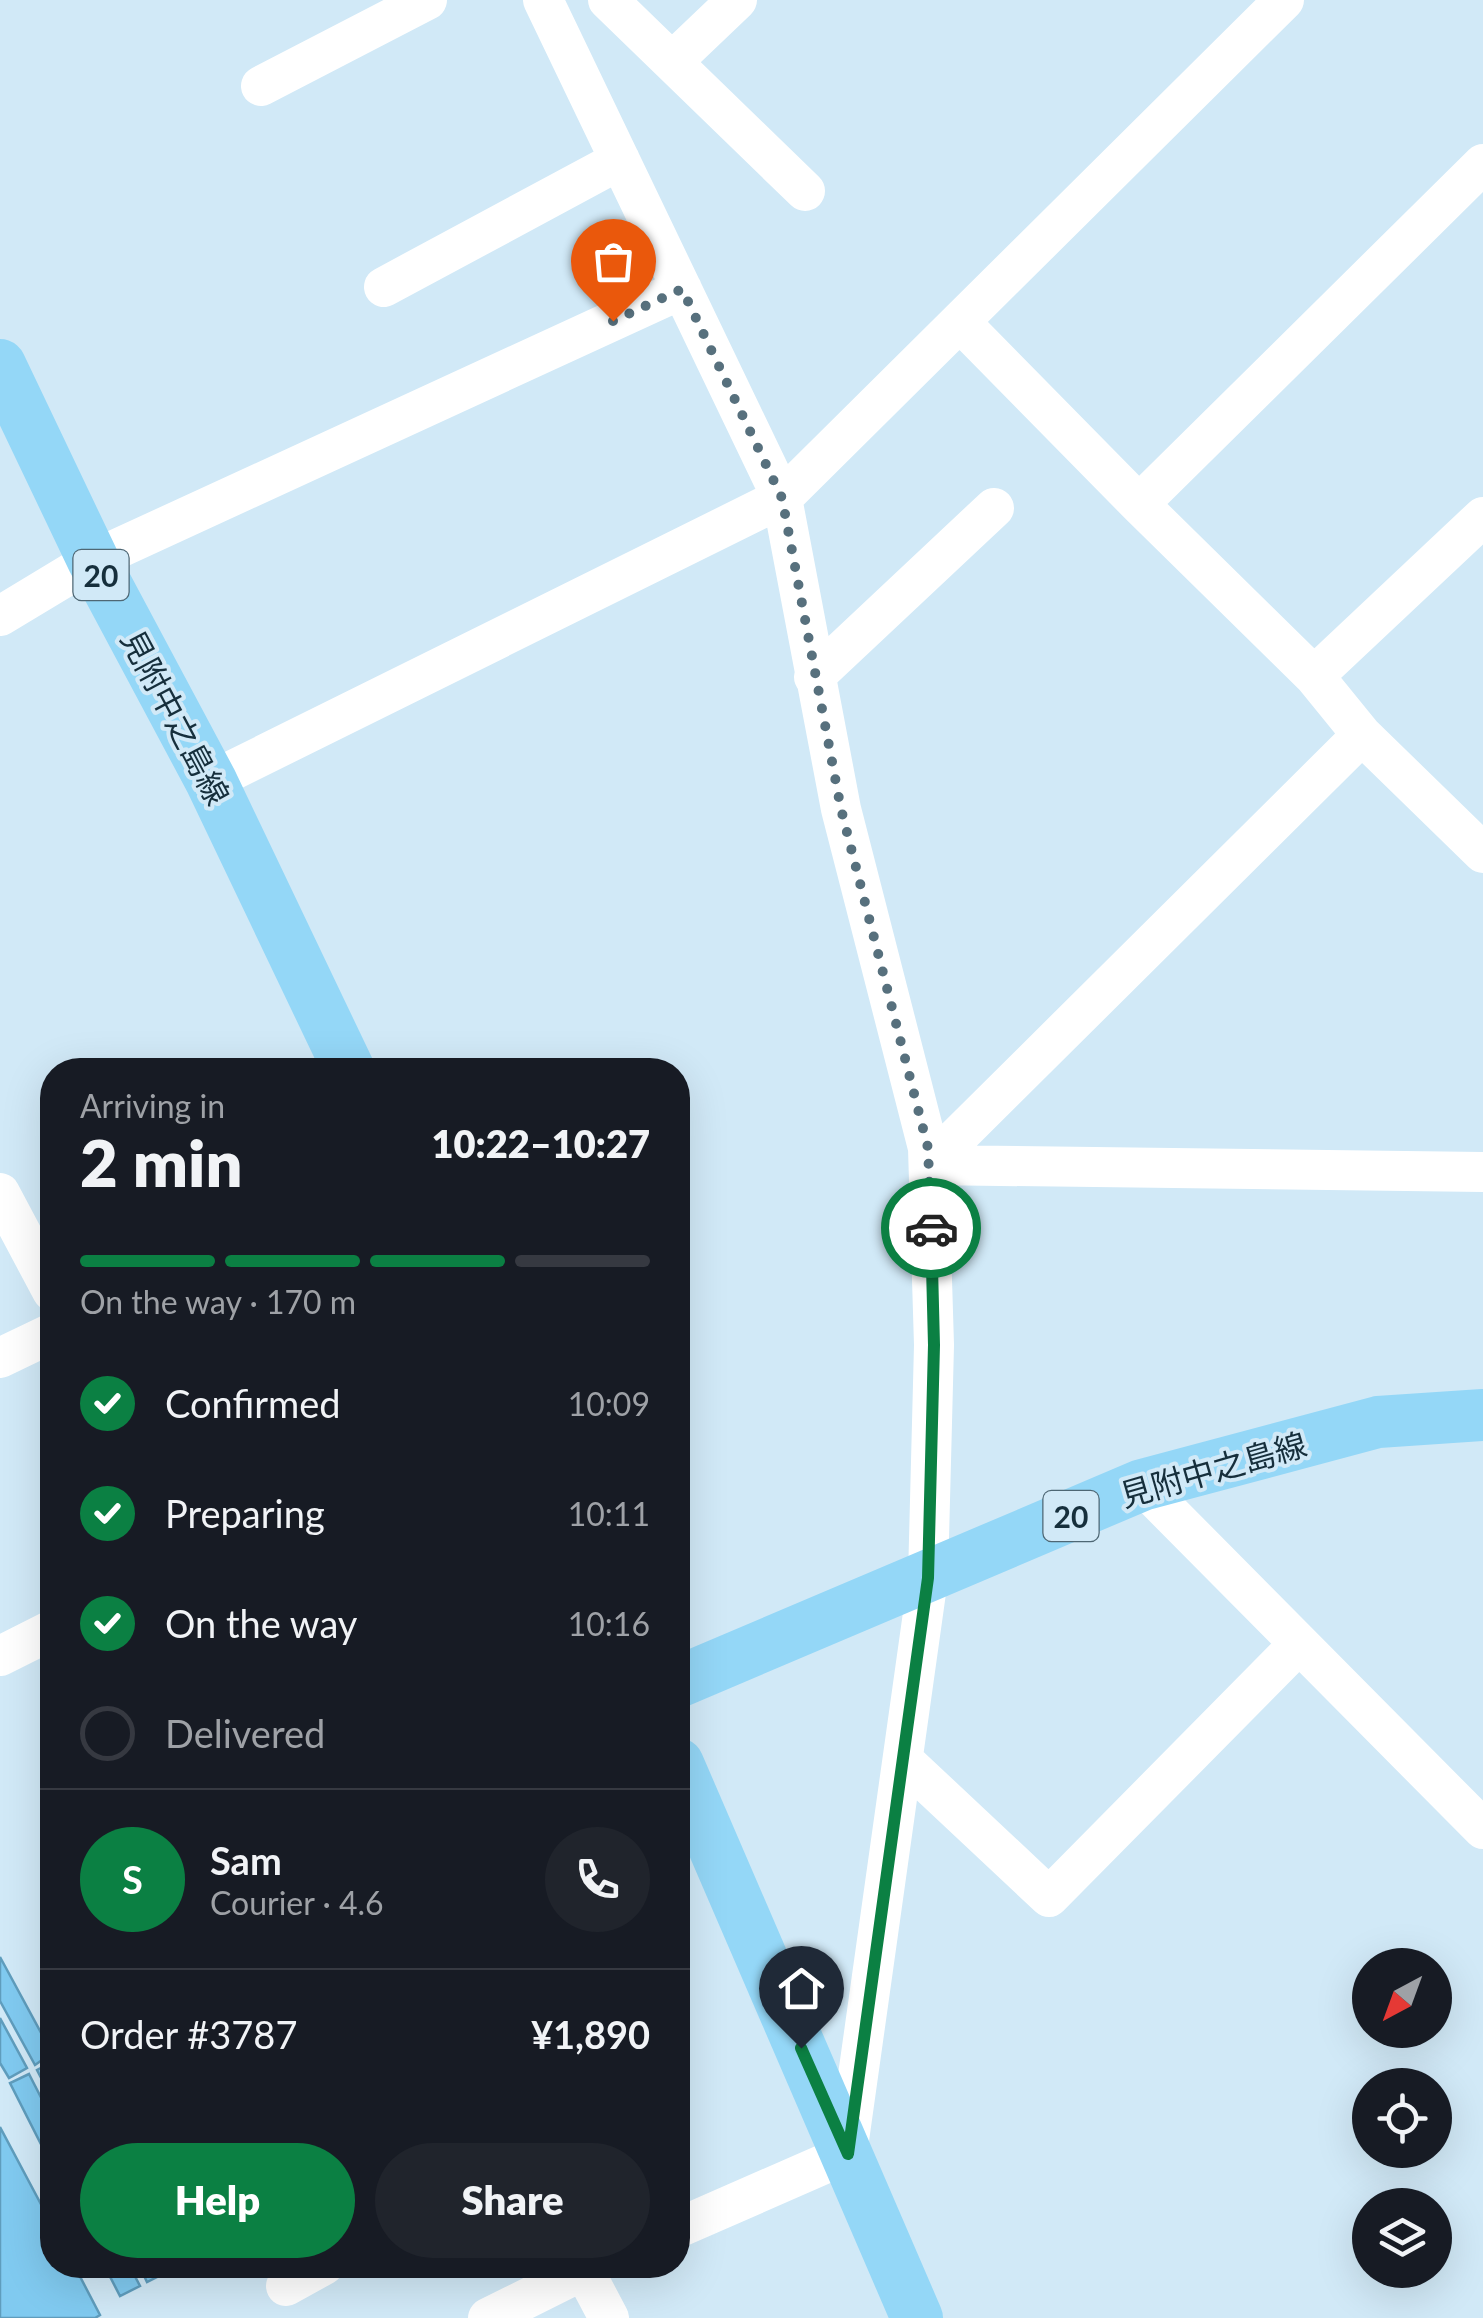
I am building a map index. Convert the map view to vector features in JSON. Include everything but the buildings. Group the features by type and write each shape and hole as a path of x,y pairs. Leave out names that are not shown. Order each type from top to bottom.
{"main road":[{"name":"見附中之島線","path":"0,366 93,560 211,781 344,1058"},
{"name":"見附中之島線","path":"690,1677 1142,1485 1378,1422 1483,1416"},
{"path":"690,1792 917,2318"}],"street":[{"path":"261,86 427,0"},
{"path":"542,0 782,498 841,809 928,1148 934,1345 928,1578 848,2154 690,2223"},
{"path":"608,0 805,191"},
{"path":"672,62 737,0"},
{"path":"211,781 782,498 1284,0"},
{"path":"384,288 620,160"},
{"path":"1138,504 1483,164"},
{"path":"0,616 93,560 682,289"},
{"path":"960,322 1314,676 1362,736 1483,853"},
{"path":"814,678 994,508"},
{"path":"1314,676 1483,516"},
{"path":"929,1165 1362,736"},
{"path":"929,1165 1483,1172"},
{"path":"0,1192 40,1268"},
{"path":"0,1358 40,1339"},
{"path":"1142,1485 1483,1829"},
{"path":"0,1656 40,1636"},
{"path":"903,1760 1048,1897 1300,1644"},
{"path":"286,2286 300,2278"},
{"path":"488,2318 563,2278"},
{"path":"591,2278 608,2318"}],"way so far":[{"path":"613,321 682,289 782,498 841,809 928,1148 931,1228"}],"route":[{"path":"801,2048 848,2154 928,1578 934,1345 931,1228"}]}
